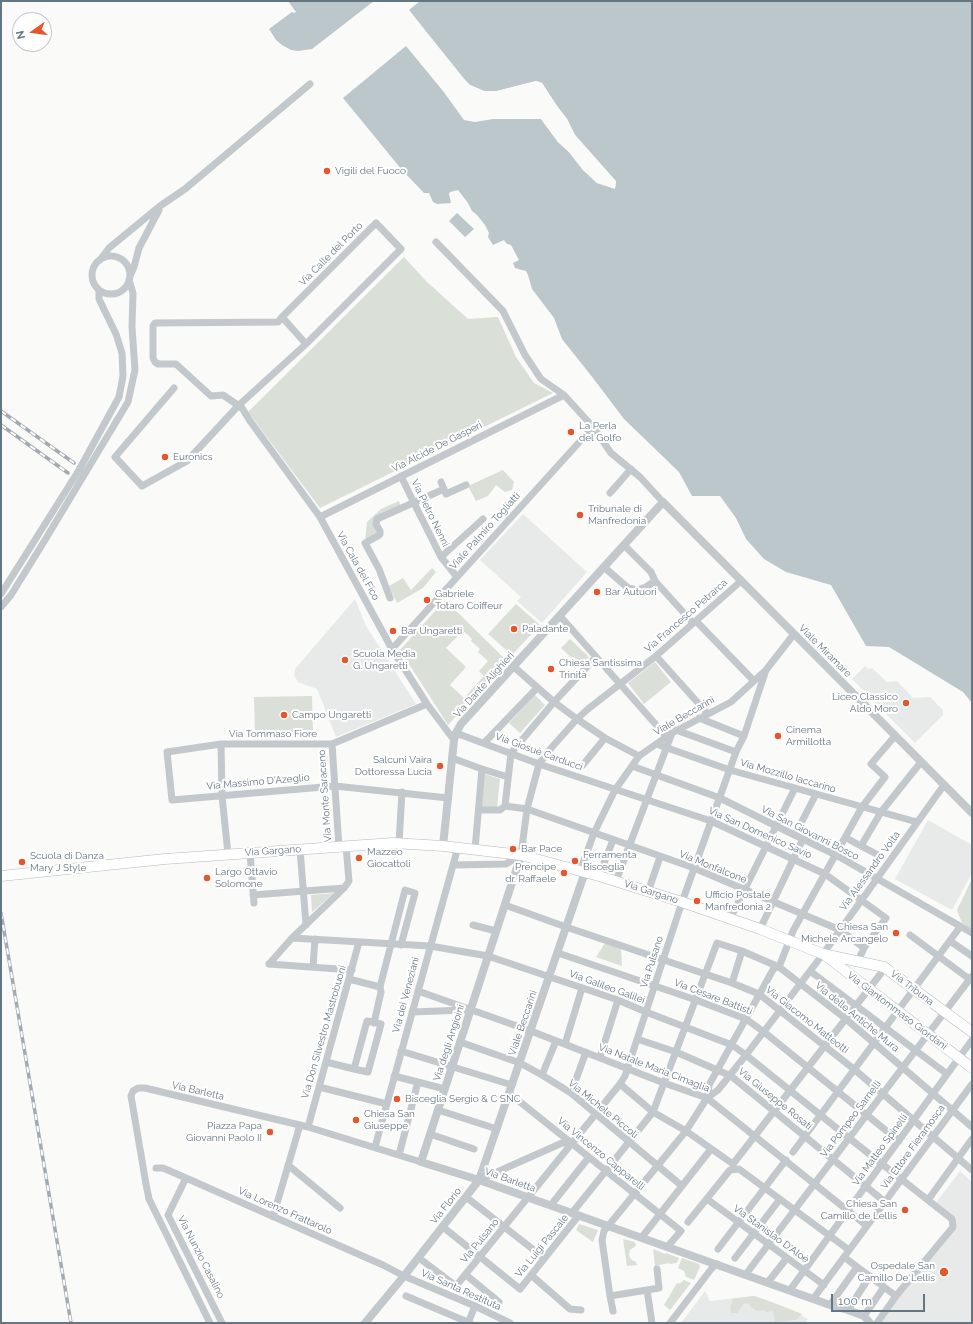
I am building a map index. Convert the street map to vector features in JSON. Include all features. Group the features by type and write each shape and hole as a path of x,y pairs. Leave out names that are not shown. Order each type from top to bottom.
{"main road":[{"name":"Via Gargano","path":"1,876 165,859 342,846 399,843 458,847 521,855 583,871 682,902 760,929 823,954"},
{"name":"Via Gargano","path":"1,872 24,874"},
{"name":"Via Tribuna","path":"823,954 884,967 972,1032"},
{"name":"Via Giantommaso Giordani","path":"823,954 972,1068"}],"street":[{"path":"160,206 139,248 128,284 122,290 114,294 106,294 99,290 93,283 92,275 94,266 109,248 160,206 185,189 310,84"},
{"name":"Via Calle del Porto","path":"174,388 115,457 142,486 187,461 239,406 306,344 401,249 376,223 278,322 154,323 155,362 158,364 176,364 211,396 223,395 239,406"},
{"path":"436,242 504,310 525,355 541,378 564,395 593,427 611,453 640,477 663,502"},
{"path":"1,607 11,596 128,402 135,370 132,327 133,293 127,266 120,259 109,256 100,260"},
{"path":"1,594 79,470 119,396 123,376 122,353 116,334 99,299 99,290"},
{"path":"282,317 306,344"},
{"name":"Via Alcide De Gasperi","path":"320,517 564,395"},
{"name":"Via Cala del Fico","path":"239,406 320,517 392,649 427,704 455,736"},
{"name":"Viale Palmiro Togliatti","path":"392,649 593,427"},
{"path":"610,493 631,470"},
{"name":"Via Pietro Nenni","path":"402,476 441,557 457,577"},
{"path":"390,598 380,569 365,543 380,534 376,524 377,519 414,503 442,485 446,494 466,485"},
{"name":"Via Dante Alighieri","path":"443,846 455,736 461,724 663,502"},
{"name":"Viale Miramare","path":"663,502 972,813"},
{"path":"441,557 483,519"},
{"path":"624,545 651,572 655,581 694,622 754,681"},
{"path":"604,567 628,588 637,590 646,587 655,581"},
{"name":"Via Francesco Petrarca","path":"539,764 577,719 656,656 741,581"},
{"path":"560,616 620,684 671,733 736,752"},
{"name":"Viale Beccarini","path":"480,1180 558,953 594,833 615,790 639,756 671,733 707,713 731,702 766,670 794,634"},
{"path":"656,656 707,713"},
{"path":"505,806 511,753 554,702 596,657"},
{"path":"514,667 537,688 577,719 605,738 639,756"},
{"name":"Via Pulsano","path":"419,1258 456,1286 572,1144 625,1076 682,902 736,752 744,736 766,670"},
{"path":"484,743 537,688"},
{"name":"Via Tommaso Fiore","path":"228,854 222,796 221,744 332,744 427,704"},
{"path":"699,718 744,736"},
{"path":"616,881 628,845 657,775 671,733"},
{"name":"Via Giosuè Carducci","path":"455,736 484,743 615,790"},
{"path":"613,1311 602,1240 604,1231 686,1131 707,1098 709,1085 774,968 779,966 793,931 862,807 885,777 871,764 895,736"},
{"path":"582,766 605,738"},
{"name":"Via Massimo D'Azeglio","path":"221,744 167,752 172,800 334,786 448,798"},
{"name":"Via Monte Saraceno","path":"332,744 334,786 342,846 349,881 344,888"},
{"name":"Via Mozzillo Iaccarino","path":"656,744 730,770 917,822"},
{"path":"452,758 508,777"},
{"path":"861,846 881,812 921,762"},
{"path":"453,865 506,864 521,855 527,808 539,764"},
{"name":"Via San Giovanni Bosco","path":"632,766 720,798 836,855 972,933"},
{"path":"475,849 482,769"},
{"name":"Via Alessandro Volta","path":"707,1098 718,1090 731,1076 823,954 944,785"},
{"path":"730,919 795,788"},
{"name":"Via San Domenico Savio","path":"615,790 711,821 825,874 886,918 864,948"},
{"path":"399,843 402,792"},
{"path":"795,835 816,794"},
{"name":"Via Monfalcone","path":"479,810 500,810 505,806 527,808 694,868 840,930 864,948"},
{"path":"760,929 803,839"},
{"path":"599,876 613,840"},
{"path":"850,840 882,857"},
{"name":"Via dei Veneziani","path":"375,1148 458,847"},
{"path":"300,850 306,925"},
{"path":"250,853 254,899 303,891 344,888"},
{"name":"Via degli Angioini","path":"421,1162 521,855"},
{"path":"648,892 660,856"},
{"path":"344,888 292,938 269,964 352,970"},
{"path":"374,1023 381,992 380,987 405,890 415,893 401,945"},
{"name":"Via Giacomo Matteotti","path":"505,905 566,928 732,983 759,994 855,1070 972,1170"},
{"path":"473,925 496,931"},
{"path":"793,1152 960,927"},
{"path":"910,935 971,979"},
{"name":"Via Galileo Galilei","path":"292,938 430,946 488,956 618,1000 685,1028 732,1045 952,1219 952,1227 896,1296"},
{"path":"313,967 315,939"},
{"path":"950,941 972,956"},
{"name":"Via Don Silvestro Mastrobuoni","path":"308,1127 359,942"},
{"name":"Via delle Antiche Mura","path":"717,943 779,966 875,1043 972,1127"},
{"name":"Via Luigi Pascale","path":"480,1257 520,1289 544,1258 606,1171 653,1112 717,943"},
{"path":"858,961 864,948"},
{"path":"732,983 742,951"},
{"name":"Via Cesare Battisti","path":"558,953 746,1018 899,1141"},
{"path":"810,971 947,1074"},
{"path":"688,1222 730,1170 736,1167 755,1135 882,972"},
{"path":"349,979 380,987"},
{"name":"Via Pompeo Sarnelli","path":"746,1274 971,979"},
{"path":"564,1044 582,988"},
{"name":"Via Natale Maria Cimaglia","path":"418,991 531,1030 664,1083 707,1098 867,1226"},
{"path":"600,1058 618,1000"},
{"name":"Via Natale Maria Cimaglia","path":"412,1012 470,1009"},
{"path":"326,1062 368,1072 381,1024 367,1021 354,1068"},
{"name":"Via Giuseppe Rosati","path":"637,1039 676,1052 718,1069 731,1076 885,1202"},
{"name":"Via Matteo Spinelli","path":"790,1290 972,1040"},
{"path":"542,1074 556,1041"},
{"name":"Via Michele Piccoli","path":"460,1042 520,1063 542,1074 571,1093 682,1186"},
{"path":"401,1051 512,1085"},
{"path":"571,1093 586,1052"},
{"path":"394,1076 444,1089"},
{"path":"399,1155 418,1082"},
{"path":"620,1084 653,1112 686,1131 849,1250"},
{"name":"Via Ettore Fieramosca","path":"813,1299 972,1084"},
{"path":"320,1087 386,1104"},
{"name":"Via Barletta","path":"210,1323 149,1199 131,1096 133,1091 138,1088 145,1088 308,1127 480,1180 813,1299 848,1310 867,1320"},
{"name":"Via Vincenzo Capparelli","path":"509,1093 681,1231 668,1246"},
{"path":"438,1110 497,1128"},
{"path":"273,1217 300,1125"},
{"path":"430,1134 474,1149"},
{"path":"928,1200 972,1139"},
{"name":"Via Florio","path":"365,1323 419,1258 480,1180 562,1143 572,1144"},
{"path":"642,1237 711,1149"},
{"path":"551,1205 589,1157"},
{"path":"718,1249 786,1160"},
{"path":"288,1165 340,1208"},
{"name":"Via Lorenzo Frattarolo","path":"156,1168 164,1168 383,1265 404,1276"},
{"name":"Via Nunzio Casalino","path":"186,1178 168,1215 222,1323"},
{"path":"466,1197 544,1258"},
{"name":"Via Stanislao D'Aloè","path":"707,1199 824,1284"},
{"path":"735,1258 780,1199"},
{"path":"443,1226 480,1257"},
{"path":"844,1257 896,1296 878,1323"},
{"path":"768,1282 787,1258"},
{"path":"670,1323 712,1268 717,1264"},
{"path":"830,1305 857,1267"},
{"path":"610,1296 659,1288 657,1269"},
{"path":"466,1274 499,1302"},
{"path":"531,1275 570,1309 581,1310"},
{"name":"Via Santa Restituta","path":"404,1276 475,1306 510,1323"},
{"path":"848,1310 870,1276"},
{"path":"867,1320 884,1287"},
{"path":"647,1290 652,1323"},
{"path":"406,1296 469,1323 475,1306"}],"shaded area":[{"path":"288,1 374,1 312,49 298,51 291,50 282,45 276,40 269,29 292,12 296,12"},
{"path":"402,1 972,1 972,703 963,692 889,647 866,646 831,585 786,572 764,559 746,539 736,518 720,496 692,496 679,472 624,419 562,339 554,318 532,289 526,271 515,268 513,263 519,260 511,245 507,244 504,240 493,245 488,237 489,233 485,225 472,211 458,190 450,192 451,203 437,204 433,202 429,193 424,193 402,170 343,98 406,46 443,91 464,120 475,122 493,119 541,119 558,142 569,152 583,170 597,183 615,188 616,181 575,135 567,119 542,83 536,81 497,91 484,91 470,85 431,39"},
{"path":"457,213 474,229 465,237 449,221"},
{"path":"404,257 426,281 468,319 498,317 516,357 534,383 553,393 320,508 248,412"},
{"path":"503,470 514,482 512,490 505,492 496,485 488,496 476,501 468,486"},
{"path":"399,501 401,507 377,517 378,534 365,541 367,522 381,509"},
{"path":"523,514 587,572 542,623 517,601 521,597 480,560"},
{"path":"432,568 436,572 423,588 397,603 389,586 403,578 411,590"},
{"name":"Scuola Media G. Ungaretti","path":"355,599 366,626 416,704 336,737 317,689 298,682 294,675 295,669"},
{"path":"445,600 507,661 448,725 400,650","holes":["463,631 480,649 478,652 488,661 479,671 484,676 464,698 450,685 466,667 446,648"]},
{"name":"Paladante","path":"516,604 540,625 512,655 488,634"},
{"path":"570,639 589,657 580,666 561,648"},
{"path":"655,662 671,682 644,704 628,683"},
{"name":"Liceo Classico Aldo Moro","path":"865,666 868,669 872,668 887,682 897,681 913,698 930,697 943,710 943,715 915,743 886,714 887,712 884,708 882,709 852,679"},
{"path":"535,695 545,705 520,733 509,723"},
{"name":"Campo Ungaretti","path":"312,696 313,733 255,734 254,697"},
{"path":"485,774 500,779 497,808 482,807"},
{"path":"928,820 972,845 972,873 952,910 895,879"},
{"path":"972,879 972,929 962,923 957,910"},
{"path":"334,893 312,912 311,895"},
{"path":"605,943 621,949 622,966 596,957"},
{"name":"Ospedale San Camillo De Lellis","path":"960,1171 972,1182 972,1323 879,1323 955,1221 935,1204"},
{"path":"579,1224 598,1230 593,1242 576,1230"},
{"path":"623,1239 635,1242 636,1246 630,1250 629,1256 636,1262 637,1265 627,1266"},
{"path":"653,1249 679,1258 677,1263 655,1266"},
{"path":"682,1258 699,1264 700,1267 694,1280 686,1277 684,1271 678,1268"},
{"path":"684,1280 691,1283 670,1310 664,1305 677,1283 679,1284"},
{"path":"705,1291 710,1301 754,1296 793,1310 808,1319 805,1323 681,1323"},
{"path":"754,1296 802,1314 796,1320 775,1322 773,1311 757,1311 749,1304 744,1303 737,1313 731,1313 730,1306 733,1302 732,1299 730,1299"}],"pier":[{"path":"400,1 420,1 409,10 470,85 484,91 497,91 536,81 542,83 567,119 575,135 616,182 615,189 597,183 583,170 569,152 558,142 541,119 540,117 543,117 560,141 598,181 614,186 614,182 574,136 566,120 555,107 541,85 536,84 497,93 484,93 469,87"}],"railway":[{"path":"1,411 74,463"},
{"path":"1,425 68,473"},
{"path":"1,913 71,1323"}],"place":[{"name":"Vigili del Fuoco","path":"327,171"},
{"name":"La Perla del Golfo","path":"571,432"},
{"name":"Euronics","path":"165,457"},
{"name":"Tribunale di Manfredonia","path":"580,515"},
{"name":"Bar Autuori","path":"597,592"},
{"name":"Gabriele Totaro Coiffeur","path":"427,600"},
{"name":"Paladante","path":"514,629"},
{"name":"Bar Ungaretti","path":"393,631"},
{"name":"Scuola Media G. Ungaretti","path":"345,660"},
{"name":"Chiesa Santissima Trinità","path":"551,669"},
{"name":"Liceo Classico Aldo Moro","path":"906,703"},
{"name":"Campo Ungaretti","path":"284,715"},
{"name":"Cinema Armillotta","path":"778,736"},
{"name":"Salcuni Vaira Dottoressa Lucia","path":"440,766"},
{"name":"Bar Pace","path":"513,849"},
{"name":"Mazzeo Giocattoli","path":"359,858"},
{"name":"Ferramenta Bisceglia","path":"575,861"},
{"name":"Scuola di Danza Mary J Style","path":"22,862"},
{"name":"Prencipe dr. Raffaele","path":"564,873"},
{"name":"Largo Ottavio Solomone","path":"207,878"},
{"name":"Ufficio Postale Manfredonia 2","path":"697,901"},
{"name":"Chiesa San Michele Arcangelo","path":"896,933"},
{"name":"Bisceglia Sergio & C SNC","path":"397,1099"},
{"name":"Chiesa San Giuseppe","path":"356,1120"},
{"name":"Piazza Papa Giovanni Paolo II","path":"270,1132"},
{"name":"Chiesa San Camillo de Lellis","path":"905,1210"},
{"name":"Ospedale San Camillo De Lellis","path":"944,1272"}]}
